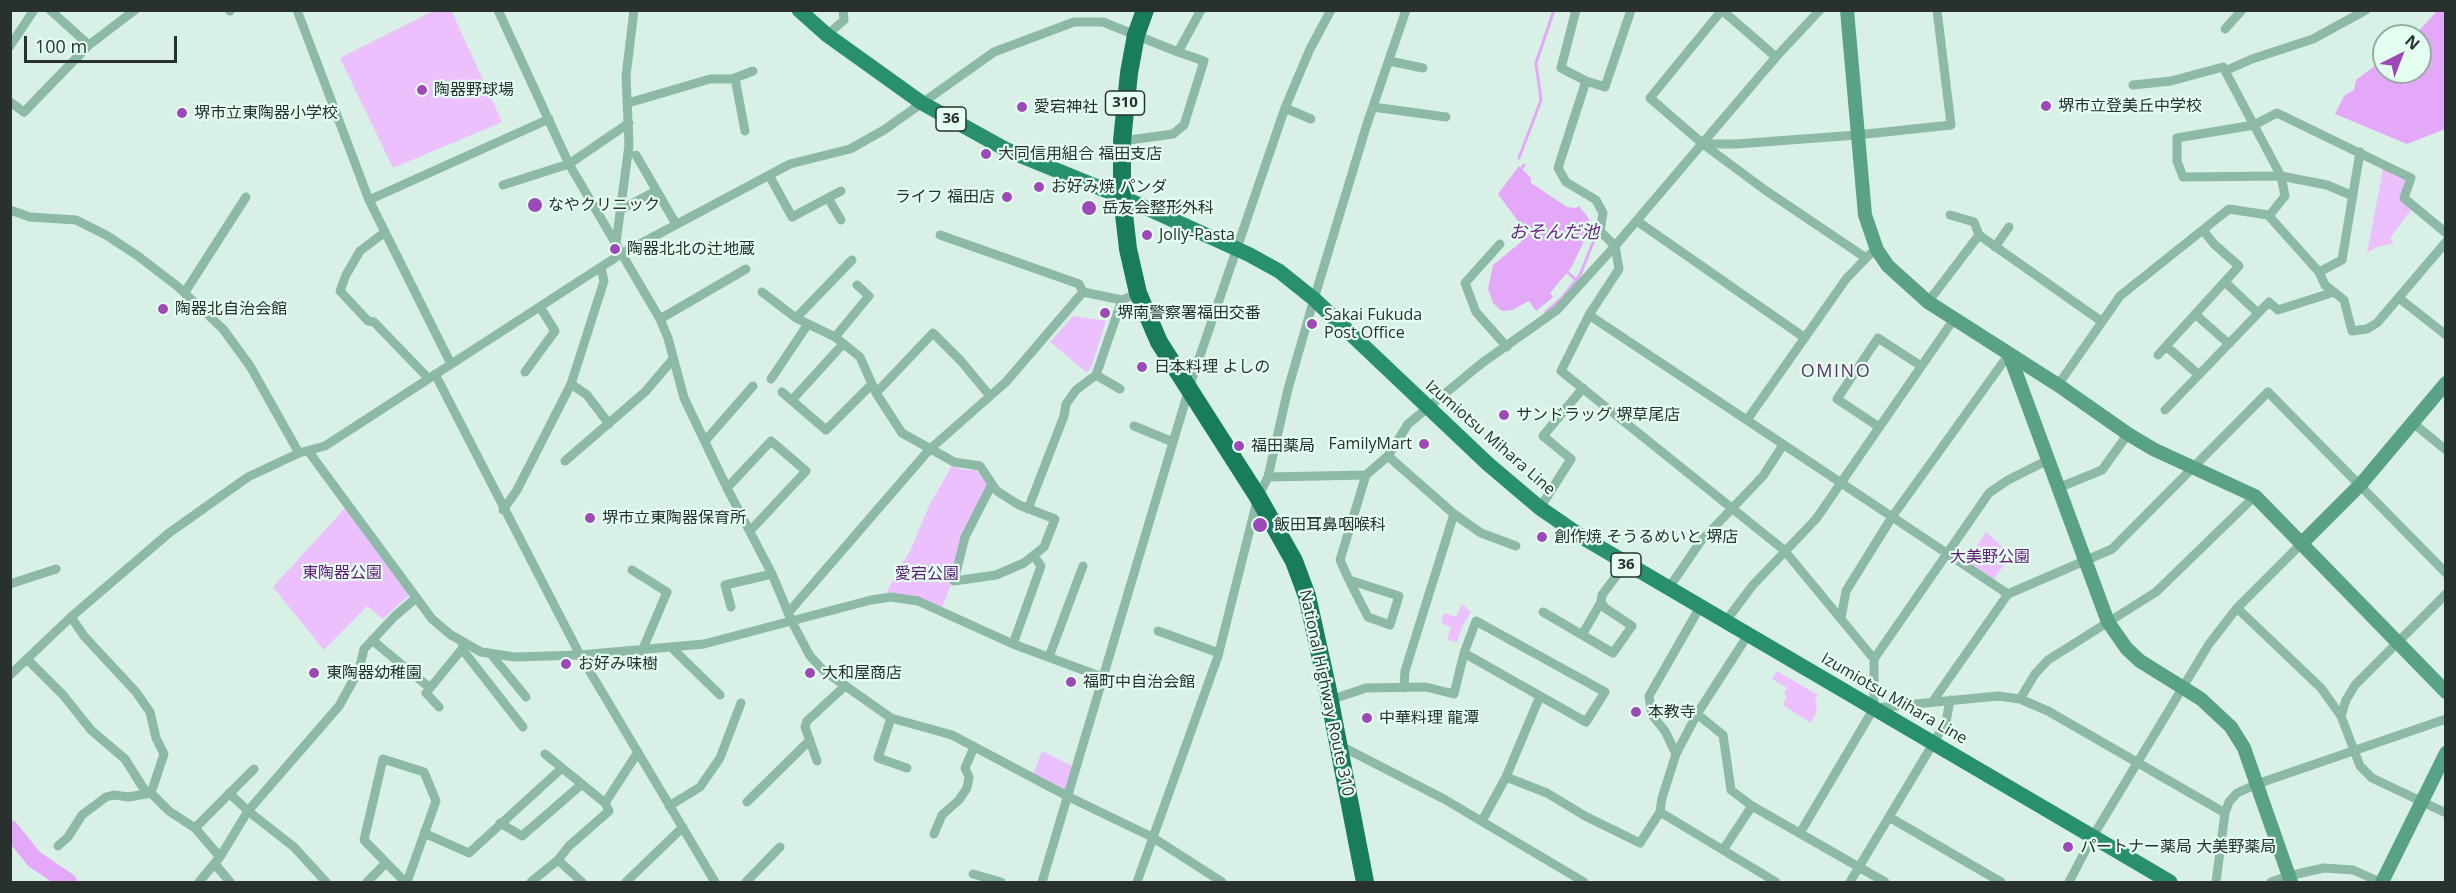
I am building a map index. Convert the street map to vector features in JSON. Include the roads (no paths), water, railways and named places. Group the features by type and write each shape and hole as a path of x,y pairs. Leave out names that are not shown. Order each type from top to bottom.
{"highway":[{"name":"National Highway Route 310","path":"1145,10 1136,35 1129,73 1122,141 1122,197 1128,249 1130,297 1258,496 1294,561 1304,588 1330,700 1365,882"}],"main road":[{"name":"Izumiotsu Mihara Line","path":"799,10 827,35 922,103 1007,150 1122,197 1237,249 1278,271 1314,299 1488,464 1540,508 1625,564 2170,882"}],"street":[{"path":"10,46 34,10"},
{"path":"50,10 89,45"},
{"path":"10,102 24,112 89,45 135,10"},
{"path":"297,10 369,200 451,364"},
{"path":"498,10 569,164 660,319 668,338 684,398 772,574 810,656 823,670 891,718 952,735 1069,797 1152,837 1222,882"},
{"path":"616,244 629,144 626,76 634,10"},
{"path":"827,35 843,21 843,10"},
{"path":"1178,52 1201,10"},
{"path":"1042,882 1189,386 1285,108 1310,49 1332,10"},
{"path":"1138,882 1152,837 1219,653 1258,496 1268,477 1288,389 1314,299 1373,107 1406,10"},
{"path":"1576,10 1561,68 1586,81 1605,87 1631,10"},
{"path":"1349,580 1399,596 1390,625 1368,617 1349,580 1340,560 1366,475 1388,456 1408,424 1427,407 1482,363 1557,310 1637,221 1776,57 1820,10"},
{"path":"1847,10 1857,135 1871,254"},
{"path":"1703,144 1736,144 1857,135 1951,125 1937,10"},
{"path":"2224,29 2242,10"},
{"path":"2225,71 2252,59 2313,39 2366,10"},
{"path":"1776,57 1723,11 1650,98 1703,144 1765,190 1871,254 1928,302 2058,385 2128,434 2153,449 2255,496 2445,692"},
{"path":"10,675 71,617 178,527 248,477 304,452 325,446 621,254 790,164 850,149 884,130 994,52 1074,22 1103,22 1204,61 1184,125 1173,134 1122,141"},
{"path":"1389,61 1423,68"},
{"path":"2133,85 2171,81 2223,67 2281,176 2285,196 2269,216"},
{"path":"628,103 710,79 735,78 753,71"},
{"path":"735,78 745,131"},
{"path":"1586,81 1558,168 1566,182 1596,200 1603,213 1600,231 1615,246 1619,269 1589,315 1560,371 1784,550 1874,659"},
{"path":"1373,107 1446,117"},
{"path":"1285,108 1311,119"},
{"path":"2352,196 2327,185 2281,176 2183,177 2177,161 2177,138 2254,124 2277,114 2411,178 2404,198 2445,233"},
{"path":"369,200 549,118"},
{"path":"503,184 569,164 629,123"},
{"path":"2319,272 2342,260 2360,152"},
{"path":"636,155 676,224"},
{"path":"769,175 792,217 841,191"},
{"path":"620,210 657,190"},
{"path":"185,292 246,198"},
{"path":"828,198 841,220"},
{"path":"2058,385 2120,296 2229,209 2269,216 2319,272 2325,285 2344,300 2352,331 2367,329 2377,323 2445,242"},
{"path":"10,210 30,217 76,220 106,235 185,292 222,329 250,366 304,452 432,619 462,645 523,727"},
{"path":"1950,215 1974,222 1979,236 2101,321"},
{"path":"1637,221 1805,338"},
{"path":"1995,247 2009,227"},
{"path":"2158,355 2240,266 2214,244 2203,230"},
{"path":"385,232 360,251 340,291 368,321 374,322 432,376 580,655 715,882"},
{"path":"940,235 1079,284 1083,292"},
{"path":"1928,302 1979,236"},
{"path":"1500,244 1465,283 1476,312 1507,347"},
{"path":"1747,420 1846,279 1871,254"},
{"path":"796,318 852,260"},
{"path":"503,510 517,490 571,384 604,281 601,268"},
{"path":"660,319 747,269"},
{"path":"2225,282 2258,313"},
{"path":"835,337 869,296 857,285"},
{"path":"762,292 796,318 835,337 860,357 874,389 902,433 954,462 980,466 997,491 1028,509 1055,519 1044,547 1024,563 996,575 954,581 965,537 992,484"},
{"path":"1028,509 1064,416 1066,404 1076,390 1096,375 1130,297 1083,292"},
{"path":"790,617 929,450 1006,382 1083,292"},
{"path":"2165,410 2269,302 2278,310 2334,292"},
{"path":"2399,298 2445,335"},
{"path":"525,372 555,331 540,307"},
{"path":"2195,314 2229,344"},
{"path":"1589,315 2008,594"},
{"path":"1725,622 1784,550 1816,519 1954,319"},
{"path":"771,379 808,324"},
{"path":"783,392 826,430 874,389 933,333 961,361 990,396"},
{"path":"1878,427 1837,399 1878,338 1921,366"},
{"path":"792,400 843,344"},
{"path":"2166,346 2199,375"},
{"path":"2009,354 2108,622 2127,649 2140,661 2182,686 2218,713 2232,728 2244,748 2290,879"},
{"path":"1841,618 1846,591 1893,517 2009,354"},
{"path":"566,461 645,392 673,359"},
{"path":"1096,375 1120,389"},
{"path":"2068,882 2093,836 2209,644 2237,608 2361,484 2445,383"},
{"path":"571,384 587,395 609,423"},
{"path":"705,441 753,386"},
{"path":"1540,508 1571,459 1543,436 1582,388"},
{"path":"1933,701 2008,594 2112,549 2268,392 2361,484 2445,573"},
{"path":"2413,423 2445,450"},
{"path":"1134,426 1173,442"},
{"path":"2058,488 2102,470 2128,434"},
{"path":"727,488 771,441 806,471 750,531"},
{"path":"1668,589 1701,541 1763,476 1784,445"},
{"path":"1388,456 1454,514 1481,533 1516,546"},
{"path":"1800,833 1874,708 1874,659 1989,493 2008,480 2048,460"},
{"path":"1268,477 1366,475"},
{"path":"2020,699 2035,674 2048,660 2156,592 2255,496"},
{"path":"1404,688 1405,671 1454,514"},
{"path":"1013,644 1041,566 1034,555"},
{"path":"1582,635 1601,602 1606,588 1625,564"},
{"path":"1049,657 1083,566"},
{"path":"10,584 56,569"},
{"path":"632,570 668,592 642,651"},
{"path":"731,607 725,585 772,574"},
{"path":"2341,716 2346,700 2355,685 2445,594"},
{"path":"462,645 481,652 515,657 672,648 704,644 790,617 891,597 918,601 1013,644 1102,677"},
{"path":"199,882 218,861 248,811 339,706 358,670 364,649 416,598"},
{"path":"1543,612 1613,653 1632,626 1605,608 1601,602"},
{"path":"1676,754 1665,731 1652,715 1649,696 1700,607"},
{"path":"2237,608 2320,688 2341,716 2360,766 2372,778 2445,813"},
{"path":"71,617 84,636 136,692 150,712 156,738 164,753 149,794"},
{"path":"1330,700 1366,688 1426,687 1454,694 1464,653 1476,621 1605,692 1586,722 1464,653"},
{"path":"1158,631 1219,653"},
{"path":"1506,777 1547,793 1585,816 1640,843 1660,812 1676,754 1697,714 1748,635"},
{"path":"372,640 430,688"},
{"path":"439,707 426,693 462,645"},
{"path":"672,648 720,695"},
{"path":"490,653 526,697"},
{"path":"27,660 63,695 91,730 125,759 149,794 169,812 195,828 230,882"},
{"path":"817,761 805,726 807,721 844,686"},
{"path":"1482,821 1506,777 1540,696"},
{"path":"1874,708 1998,696 2020,699 2048,711 2225,813"},
{"path":"1850,882 1946,722 1950,700"},
{"path":"669,806 700,788 720,758 741,704"},
{"path":"1697,714 1723,735 1731,790 1752,806 1885,882"},
{"path":"891,718 878,758 908,768"},
{"path":"2216,882 2225,813 2229,802 2237,793 2445,719"},
{"path":"747,802 810,740"},
{"path":"1339,745 1444,799 1584,882"},
{"path":"934,834 942,815 959,800 967,788 969,777 965,768 975,747"},
{"path":"605,803 638,752"},
{"path":"2271,882 2290,879 2324,868 2353,870 2381,882 2445,753"},
{"path":"531,882 558,860 568,846 609,811 605,803 545,754"},
{"path":"383,759 424,772 436,801 406,882 386,863 364,840 383,759"},
{"path":"424,833 469,853 562,768"},
{"path":"195,828 254,769"},
{"path":"500,823 522,836 582,784"},
{"path":"229,793 294,847 326,882"},
{"path":"58,846 68,837 82,815 106,797 149,794"},
{"path":"1723,850 1752,806"},
{"path":"1660,812 1776,882"},
{"path":"1889,817 2001,882"},
{"path":"626,882 683,827"},
{"path":"746,882 780,847"},
{"path":"558,860 582,882"},
{"path":"368,882 386,863"},
{"path":"973,874 1001,882"}],"water":[{"path":"2438,10 2445,11 2445,129 2407,144 2335,114 2344,96 2354,90 2356,80 2372,68 2372,84 2432,84 2432,24 2425,24"},
{"name":"おそんだ池","path":"1519,166 1531,178 1531,183 1567,207 1579,206 1589,219 1588,233 1571,268 1550,293 1553,297 1536,311 1529,301 1512,310 1502,311 1493,303 1488,289 1493,265 1521,242 1524,233 1523,228 1498,194"}],"waterway":[{"path":"1519,158 1541,100 1536,63 1554,10"},
{"path":"1520,171 1524,165"},
{"path":"1546,312 1562,298 1580,275 1596,235"},
{"path":"1564,269 1576,280"},
{"path":"10,829 34,859 68,882"}],"place":[{"name":"陶器野球場","path":"422,90"},
{"name":"堺市立登美丘中学校","path":"2046,106"},
{"name":"愛宕神社","path":"1022,107"},
{"name":"堺市立東陶器小学校","path":"182,113"},
{"name":"大同信用組合 福田支店","path":"986,154"},
{"name":"お好み焼 パンダ","path":"1039,187"},
{"name":"ライフ 福田店","path":"1007,197"},
{"name":"なやクリニック","path":"535,205"},
{"name":"岳友会整形外科","path":"1089,208"},
{"name":"Jolly-Pasta","path":"1147,235"},
{"name":"陶器北北の辻地蔵","path":"615,249"},
{"name":"陶器北自治会館","path":"163,309"},
{"name":"堺南警察署福田交番","path":"1105,313"},
{"name":"Sakai Fukuda Post Office","path":"1312,324"},
{"name":"日本料理 よしの","path":"1142,367"},
{"name":"サンドラッグ 堺草尾店","path":"1504,415"},
{"name":"FamilyMart","path":"1424,444"},
{"name":"福田薬局","path":"1239,446"},
{"name":"堺市立東陶器保育所","path":"590,518"},
{"name":"飯田耳鼻咽喉科","path":"1260,525"},
{"name":"創作焼 そうるめいと 堺店","path":"1542,537"},
{"name":"お好み味樹","path":"566,664"},
{"name":"東陶器幼稚園","path":"314,673"},
{"name":"大和屋商店","path":"810,673"},
{"name":"福町中自治会館","path":"1071,682"},
{"name":"本教寺","path":"1636,712"},
{"name":"中華料理 龍潭","path":"1367,718"},
{"name":"パートナー薬局 大美野薬局","path":"2068,847"}],"district":[{"name":"OMINO","path":"1836,372"}],"park label":[{"name":"大美野公園","path":"1990,557"},
{"name":"東陶器公園","path":"342,573"},
{"name":"愛宕公園","path":"927,574"}]}
